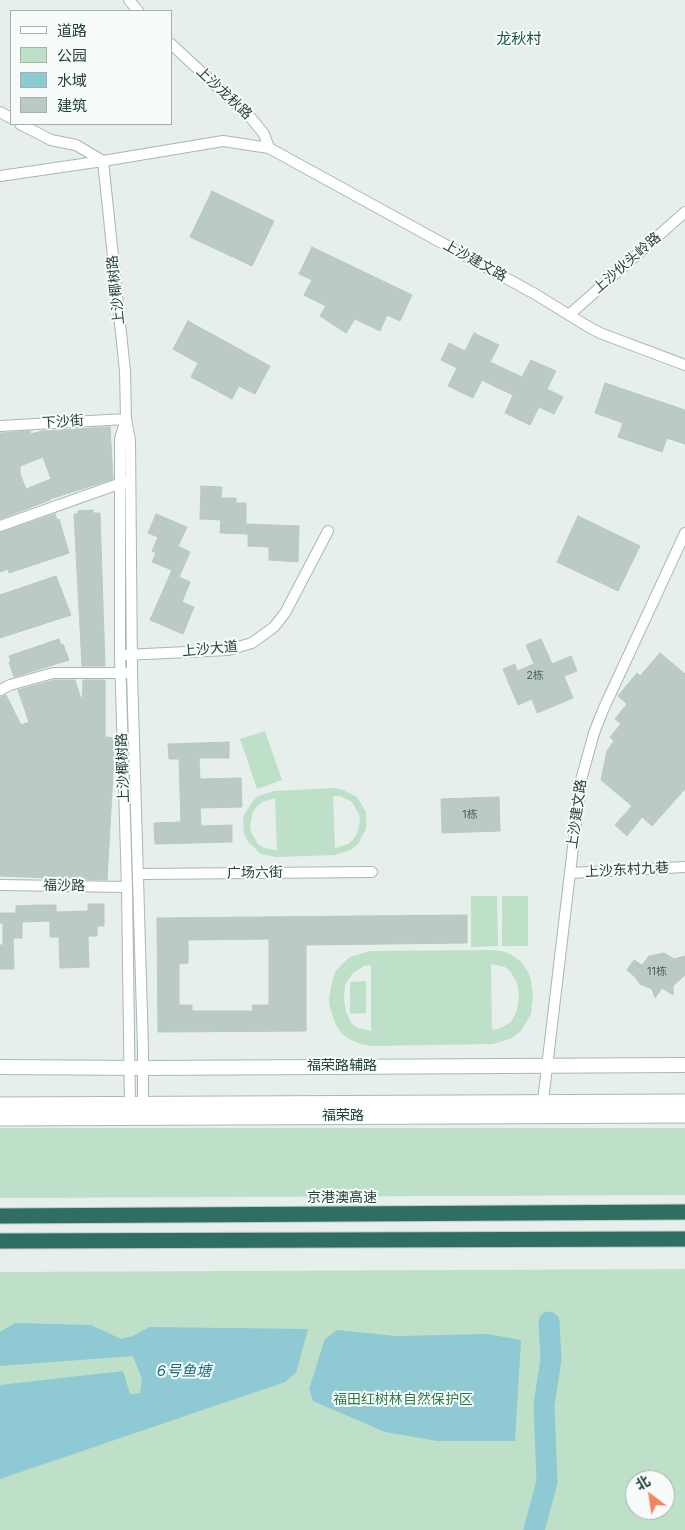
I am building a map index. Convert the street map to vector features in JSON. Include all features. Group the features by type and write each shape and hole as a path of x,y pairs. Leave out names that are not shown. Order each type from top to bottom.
{"highway":[{"name":"京港澳高速","path":"0,1216 685,1212"},
{"path":"0,1241 685,1239"}],"main road":[{"name":"福荣路","path":"0,1118 137,1111 542,1109 685,1102"},
{"name":"福荣路","path":"0,1105 137,1111"},
{"name":"福荣路","path":"542,1109 685,1115"}],"street":[{"path":"129,0 137,10"},
{"name":"上沙龙秋路","path":"172,45 251,118 264,134 269,148"},
{"path":"22,125 51,140 76,146 103,161"},
{"path":"0,176 223,141 269,148"},
{"name":"上沙建文路","path":"269,148 535,294 600,332 685,365"},
{"name":"上沙椰树路","path":"103,161 125,371 126,419 130,440 132,673 138,874 137,1111"},
{"name":"上沙伙头岭路","path":"568,315 685,212"},
{"name":"上沙椰树路","path":"126,419 120,439 120,673 127,887 137,1068"},
{"name":"下沙街","path":"0,426 126,419"},
{"path":"0,526 130,480"},
{"name":"上沙大道","path":"120,655 228,650 245,646 260,638 274,628 286,613 328,531"},
{"name":"上沙建文路","path":"542,1109 581,780 594,732 603,710 685,533"},
{"path":"1,686 53,673 132,673"},
{"name":"上沙东村九巷","path":"570,873 685,867"},
{"name":"广场六街","path":"138,874 372,872"},
{"name":"福沙路","path":"0,885 127,887"},
{"name":"福荣路辅路","path":"0,1067 685,1065"}],"green space":[{"path":"265,731 282,780 257,789 240,739"},
{"path":"341,789 357,797 366,812 366,829 358,844 351,850 335,855 277,857 261,854 248,842 244,834 243,817 258,796 274,791","holes":["333,796 340,796 352,802 359,814 360,821 357,834 353,840 348,844 335,848","275,798 277,850 264,848 258,844 251,832 250,825 253,812 257,806 262,802"]},
{"path":"471,896 497,896 498,946 471,947"},
{"path":"502,896 528,896 528,946 502,946"},
{"path":"370,951 502,951 520,961 527,970 531,979 533,996 531,1014 521,1031 512,1038 493,1044 371,1046 361,1044 342,1034 336,1025 329,999 335,972 350,957","holes":["491,964 505,967 510,971 517,983 519,996 517,1010 511,1022 499,1029 492,1030","371,965 371,1031 358,1028 352,1024 346,1012 344,999 345,985 352,974 364,966"]},
{"path":"366,981 366,1013 350,1014 350,982"},
{"path":"0,1128 685,1128 685,1195 0,1198"},
{"name":"福田红树林自然保护区","path":"685,1269 685,1530 0,1530 0,1272"}],"water":[{"name":"6号鱼塘","path":"15,1323 91,1325 121,1339 133,1336 150,1327 308,1329 296,1373 285,1382 0,1479 0,1385 123,1371 130,1394 140,1393 142,1379 133,1356 0,1366 0,1332"},
{"path":"337,1330 396,1336 487,1334 521,1340 515,1441 437,1441 385,1432 313,1401 309,1389 325,1339"}],"building":[{"path":"212,191 274,221 252,266 190,237"},
{"path":"312,247 412,295 400,321 387,315 380,331 355,319 346,333 320,316 326,306 304,295 312,280 299,274"},
{"path":"188,321 270,366 255,394 239,386 232,399 191,377 198,363 173,349"},
{"path":"474,333 499,345 490,362 522,377 531,360 556,371 547,389 563,397 554,414 539,407 530,425 505,413 513,395 482,380 473,398 448,386 457,368 441,360 449,343 465,351"},
{"path":"605,383 685,410 685,444 667,438 662,452 618,437 623,423 595,413"},
{"path":"110,427 113,479 50,499 0,519 0,433 30,431 31,434 42,431","holes":["43,457 51,479 26,489 20,474 20,466"]},
{"path":"201,486 222,487 221,498 236,498 236,503 246,503 246,524 299,526 298,562 269,560 269,547 248,546 248,534 220,533 221,520 200,519"},
{"path":"93,510 93,513 100,513 105,666 82,666 74,514 78,514 78,511"},
{"path":"55,514 57,520 59,519 69,553 9,573 8,569 0,572 0,533"},
{"path":"156,514 187,527 178,546 190,552 179,577 190,582 182,602 194,607 183,634 150,620 172,570 152,562 156,553 152,551 158,537 148,533"},
{"path":"578,516 640,546 618,591 557,562"},
{"path":"56,576 71,615 0,638 0,595"},
{"path":"59,639 69,660 14,677 9,656"},
{"path":"541,639 552,664 571,656 577,671 564,676 573,698 537,713 532,699 518,705 503,669 515,664 517,671 534,664 526,645"},
{"path":"660,653 685,674 685,789 652,826 642,817 627,836 615,825 632,806 601,780 607,751 614,741 610,737 621,724 615,719 627,704 618,696 637,673 640,676"},
{"path":"54,680 75,680 82,702 83,680 105,680 105,737 115,738 107,880 0,876 0,697 6,695 21,725 29,722 18,690"},
{"path":"229,742 229,758 199,758 200,779 241,778 242,807 200,808 201,826 232,825 232,842 155,844 154,823 181,822 179,759 169,759 168,744"},
{"path":"499,797 500,831 442,833 441,799"},
{"path":"88,904 104,904 104,926 97,926 97,936 88,936 89,967 60,968 59,937 50,937 50,921 22,922 22,938 13,938 14,969 0,969 0,945 3,945 3,923 0,923 0,913 16,913 16,906 37,905 56,905 56,912 88,911"},
{"path":"467,915 467,943 306,945 306,1031 158,1032 157,918","holes":["269,939 269,1005 252,1005 253,1011 192,1011 192,1005 179,1005 179,964 188,963 188,940"]},
{"path":"664,953 674,959 685,956 685,975 673,986 673,995 662,988 655,998 652,989 640,984 627,970 634,960 642,965 649,956"}],"waterway":[{"path":"534,1530 547,1482 544,1405 551,1359 549,1322"}],"district":[{"name":"龙秋村","path":"519,39"}]}
